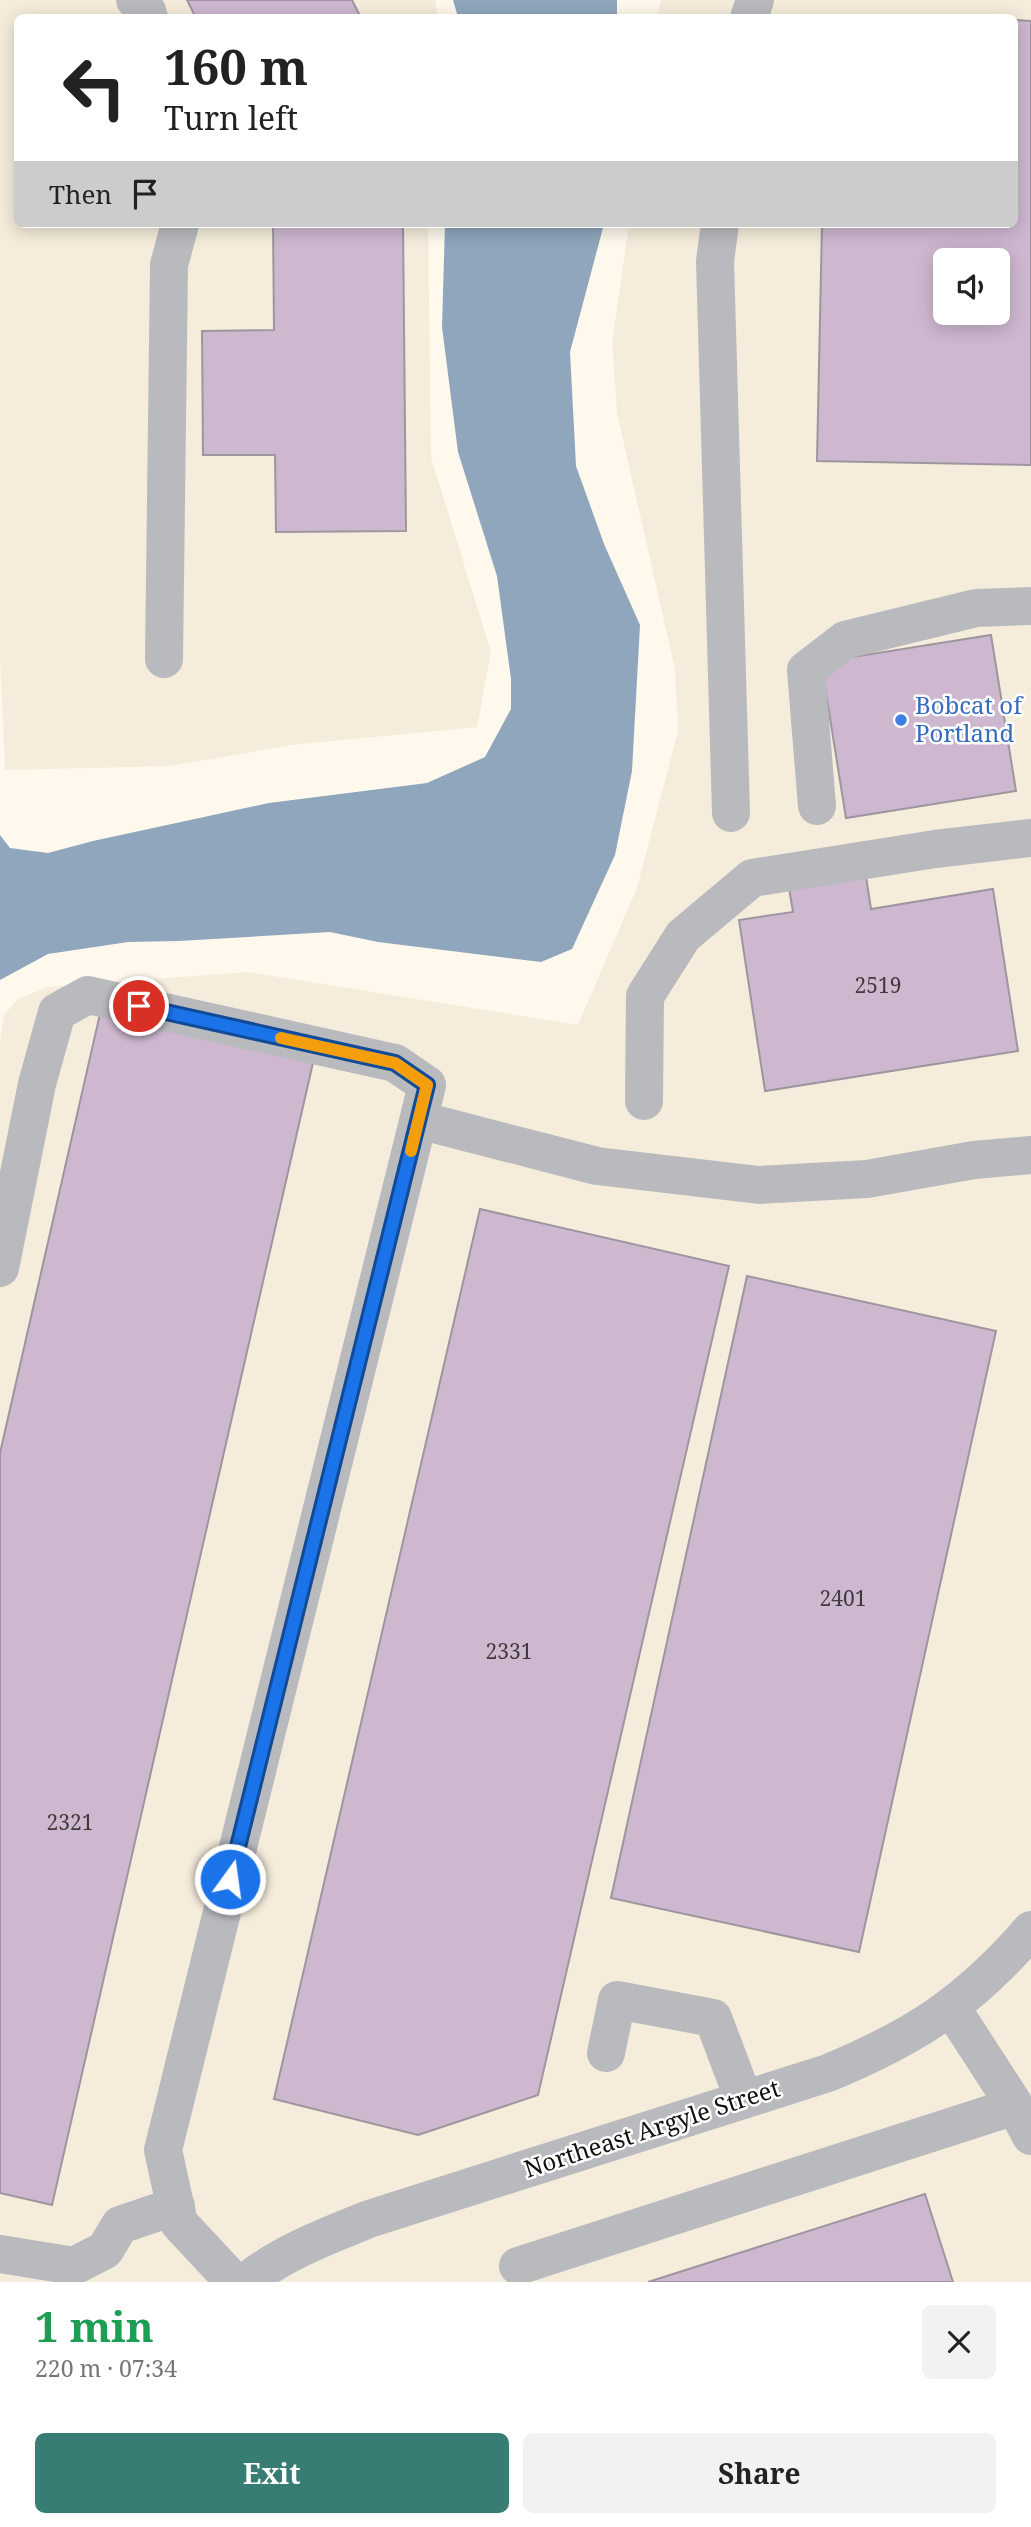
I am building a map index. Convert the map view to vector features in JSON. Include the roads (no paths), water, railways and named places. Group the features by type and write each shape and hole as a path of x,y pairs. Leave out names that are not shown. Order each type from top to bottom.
{"street":[{"path":"135,0 148,14"},
{"path":"164,659 169,265 179,228"},
{"path":"719,228 715,261 731,813"},
{"path":"817,806 806,670 845,640 976,608 1031,606"},
{"path":"644,1101 645,996 683,936 752,878 935,849 1031,838"},
{"path":"0,1268 37,1084 57,1012 88,995 395,1063 427,1085 163,2150 179,2223 234,2282"},
{"path":"419,1120 597,1166 759,1185 867,1179 974,1160 1031,1155"},
{"name":"Northeast Argyle Street","path":"246,2282 310,2244 369,2219 828,2073 878,2053 924,2027 971,1993 1031,1930"},
{"path":"606,2053 617,2000 713,2018 744,2100"},
{"path":"518,2266 1023,2121 951,2007"},
{"path":"0,2254 74,2266 105,2250 120,2225 176,2206"}],"water":[{"path":"453,0 617,0 617,14 457,14"},
{"path":"445,228 603,228 570,352 576,466 604,544 640,625 632,771 615,855 572,949 541,962 378,942 330,932 128,942 48,954 0,980 0,835 10,848 48,853 269,803 427,783 485,757 511,709 511,679 497,576 458,452 442,327"}],"place":[{"name":"Bobcat of Portland","path":"901,720"}]}
